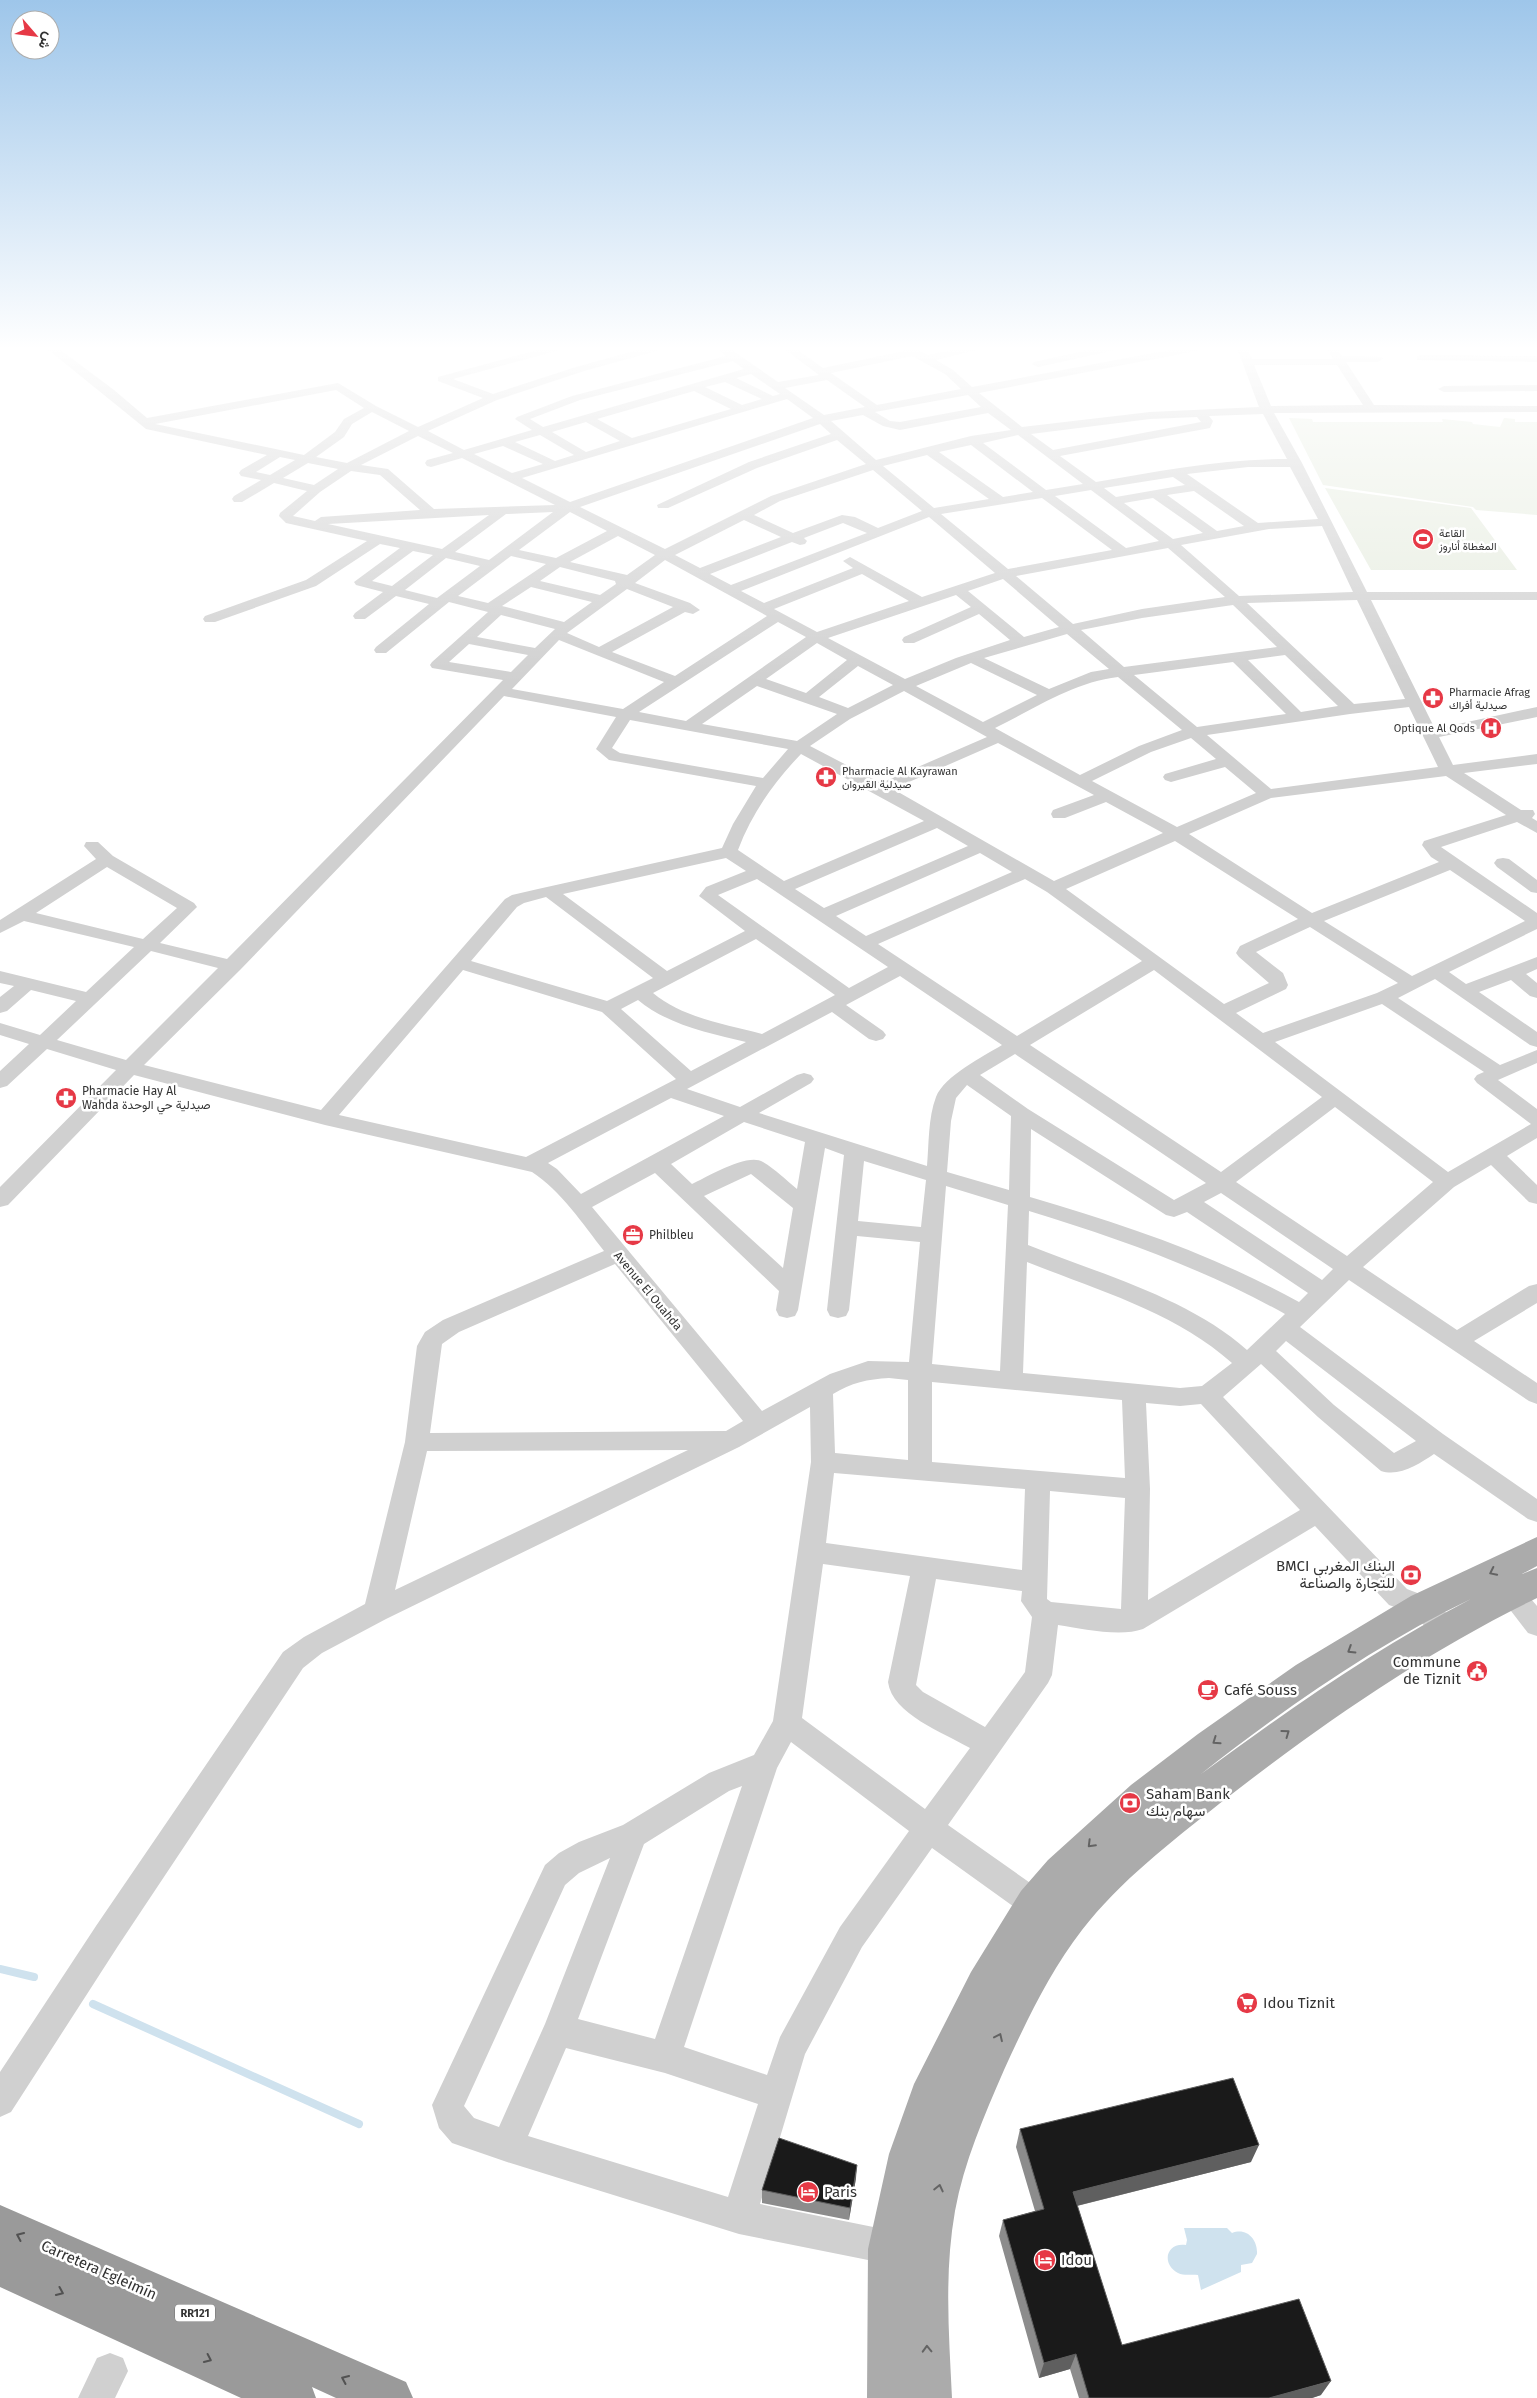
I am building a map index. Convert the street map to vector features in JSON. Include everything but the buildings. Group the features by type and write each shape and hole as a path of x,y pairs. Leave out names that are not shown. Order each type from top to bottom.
{"highway":[{"name":"Carretera Egleimín","path":"0,2227 390,2398"},
{"path":"0,2264 293,2398"}],"main road":[{"path":"890,2398 890,2248 910,2154 930,2099 985,1986 1035,1904 1061,1873 1099,1836 1181,1768 1308,1676 1418,1618 1537,1551"},
{"path":"929,2398 926,2287 928,2250 940,2181 954,2139 976,2086 1020,1992 1060,1928 1083,1899 1126,1855 1246,1762 1349,1688 1418,1618 1524,1588"}],"street":[{"path":"267,460 246,472 316,489"},
{"path":"238,499 304,460"},
{"path":"315,460 349,468 377,470 390,476 431,513"},
{"path":"361,460 316,489 286,516 291,520 490,564"},
{"path":"431,463 442,460"},
{"path":"475,460 567,508 664,554 1175,833 1410,983"},
{"path":"543,460 554,465"},
{"path":"510,478 571,460"},
{"path":"381,650 442,600 567,508 698,460"},
{"path":"663,505 767,460"},
{"path":"869,460 1267,794"},
{"path":"0,1200 233,966 351,841 512,677 561,630 598,599 623,580 664,554 742,514 830,478 890,460"},
{"path":"942,460 999,500"},
{"path":"999,460 1123,552"},
{"path":"1058,460 1170,543 1236,600 1350,709"},
{"path":"1294,460 1416,702 1429,734 1447,769 1537,828"},
{"path":"730,590 932,512 1044,492 1175,472 1248,463 1296,463"},
{"path":"1175,472 1194,487 1256,528"},
{"path":"1113,502 1194,487"},
{"path":"1155,493 1214,535"},
{"path":"306,523 344,518 411,514 567,508"},
{"path":"360,616 502,511"},
{"path":"210,619 311,583 347,560 411,514"},
{"path":"742,514 830,552 920,602"},
{"path":"699,573 842,518 878,533"},
{"path":"690,726 816,637 958,589 1005,574 1170,543 1285,524 1326,522"},
{"path":"512,677 437,665 466,640 495,609 528,582 557,563 617,531"},
{"path":"411,546 361,582 392,592 495,609 561,630 600,653 676,681"},
{"path":"508,551 623,580 691,609 600,653"},
{"path":"347,560 416,575"},
{"path":"763,608 863,569"},
{"path":"528,582 598,599"},
{"path":"958,589 1020,641"},
{"path":"729,852 734,839 766,783 799,746 849,713 904,685 1020,641 1068,627 1136,614 1236,600 1362,596 1537,596"},
{"path":"909,640 930,629 981,608"},
{"path":"892,612 930,629"},
{"path":"766,783 615,757 604,749 606,743 627,713 777,616"},
{"path":"466,640 538,653"},
{"path":"983,728 1088,678 1121,671 1289,650"},
{"path":"1237,657 1297,717"},
{"path":"972,658 1049,695"},
{"path":"807,699 857,659"},
{"path":"755,680 849,713"},
{"path":"499,691 799,746 880,789 1053,888 1223,1012 1448,1182"},
{"path":"1080,781 1145,749 1194,732 1350,709 1416,702"},
{"path":"1429,734 1535,713"},
{"path":"880,789 999,737"},
{"path":"1053,888 1267,794 1447,769 1537,759"},
{"path":"1172,777 1228,761"},
{"path":"1059,814 1108,796"},
{"path":"1259,1041 1384,997 1410,983 1533,928 1431,848 1431,844 1537,811"},
{"path":"782,888 937,822"},
{"path":"0,1082 188,907 107,860 92,846"},
{"path":"823,915 981,847"},
{"path":"325,1118 511,903 518,899 729,852 1537,1395"},
{"path":"0,928 107,860"},
{"path":"1223,1012 1279,984 1276,977 1244,951 1310,920 1452,863"},
{"path":"1503,863 1537,888"},
{"path":"758,872 712,891 708,896 758,932 840,1000 876,1035"},
{"path":"865,943 1026,872"},
{"path":"550,892 665,978"},
{"path":"23,915 233,966"},
{"path":"609,1008 758,932"},
{"path":"920,1470 920,1372 941,1120 946,1096 966,1075 1154,962"},
{"path":"458,963 609,1008 690,1080"},
{"path":"1463,992 1537,963"},
{"path":"530,1164 901,968"},
{"path":"1436,972 1537,1041"},
{"path":"1512,972 1537,992"},
{"path":"0,977 91,998"},
{"path":"0,1008 27,984"},
{"path":"640,992 652,1004 671,1014 763,1040"},
{"path":"1384,997 1498,1072"},
{"name":"Avenue El Ouahda","path":"0,1029 131,1068 325,1118 539,1167 550,1174 579,1205 617,1254 760,1425"},
{"path":"1537,1056 1486,1077 1485,1080 1537,1119"},
{"path":"966,1075 1021,1114 1168,1208 1177,1209 1221,1183 1336,1097"},
{"path":"579,1205 804,1079"},
{"path":"669,1090 740,1115 1128,1236 1222,1271 1265,1291 1293,1320 1434,1441 1537,1512"},
{"path":"1011,1380 1021,1114"},
{"path":"0,2100 107,1936 293,1660 313,1646 377,1611 760,1425 821,1388 852,1374 868,1370 889,1369 1180,1398 1206,1395 1216,1390 1254,1357 1348,1268 1448,1182 1492,1154 1537,1129"},
{"path":"787,1310 816,1139"},
{"path":"838,1310 854,1151"},
{"path":"1492,1154 1537,1197"},
{"path":"656,1163 790,1288"},
{"path":"689,1194 748,1166 755,1166 804,1206"},
{"path":"1189,1202 1322,1292"},
{"path":"847,1228 932,1236"},
{"path":"1016,1249 1168,1309 1254,1357 1326,1411 1390,1464 1408,1459 1434,1441"},
{"path":"377,1611 417,1442 429,1346 433,1338 451,1326 617,1254"},
{"path":"1457,1341 1537,1292"},
{"path":"665,2057 764,1764 787,1723 823,1462 821,1388"},
{"path":"1134,1393 1138,1489 1134,1621"},
{"path":"1206,1395 1418,1618"},
{"path":"417,1442 730,1440"},
{"path":"823,1462 1138,1489"},
{"path":"1038,1480 1034,1601 1038,1607 1046,1612 1084,1618 1134,1621 1318,1512"},
{"path":"812,1552 1035,1582"},
{"path":"925,1568 902,1682 903,1690 913,1702 989,1744"},
{"path":"1524,1588 1537,1625"},
{"path":"739,2217 791,2048 851,1937 1038,1674 1046,1612"},
{"path":"787,1723 928,1828 1035,1904"},
{"path":"764,1764 719,1782 633,1836 589,1852 569,1863 555,1875 448,2105 450,2117 464,2131 507,2146 739,2217 890,2248 928,2250"},
{"path":"507,2146 558,2030 633,1836"},
{"path":"558,2030 665,2057 776,2094"}],"shaded area":[{"path":"1310,460 1537,460 1537,515 1476,510 1473,507 1323,485"},
{"name":"القاعة المغطاة أناروز","path":"1325,488 1471,508 1517,570 1371,570"}],"water":[{"path":"1184,2228 1227,2228 1232,2233 1247,2233 1256,2244 1257,2254 1252,2263 1241,2265 1241,2272 1201,2290 1198,2275 1178,2273 1169,2264 1168,2254 1170,2250 1179,2245 1186,2245 1187,2240"}],"waterway":[{"path":"0,1969 34,1977"},
{"path":"93,2004 359,2124"}],"place":[{"name":"القاعة المغطاة أناروز","path":"1423,539"},
{"name":"Pharmacie Afrag صيدلية أفراك","path":"1433,698"},
{"name":"Optique Al Qods","path":"1491,728"},
{"name":"Pharmacie Al Kayrawan صيدلية القيروان","path":"826,777"},
{"name":"Pharmacie Hay Al Wahda صيدلية حي الوحدة","path":"66,1098"},
{"name":"Philbleu","path":"633,1235"},
{"name":"BMCI البنك المغربي للتجارة والصناعة","path":"1411,1575"},
{"name":"Commune de Tiznit","path":"1477,1671"},
{"name":"Café Souss","path":"1208,1690"},
{"name":"Saham Bank سهام بنك","path":"1130,1803"},
{"name":"Idou Tiznit","path":"1247,2003"},
{"name":"Paris","path":"808,2192"},
{"name":"Idou","path":"1045,2260"}]}
